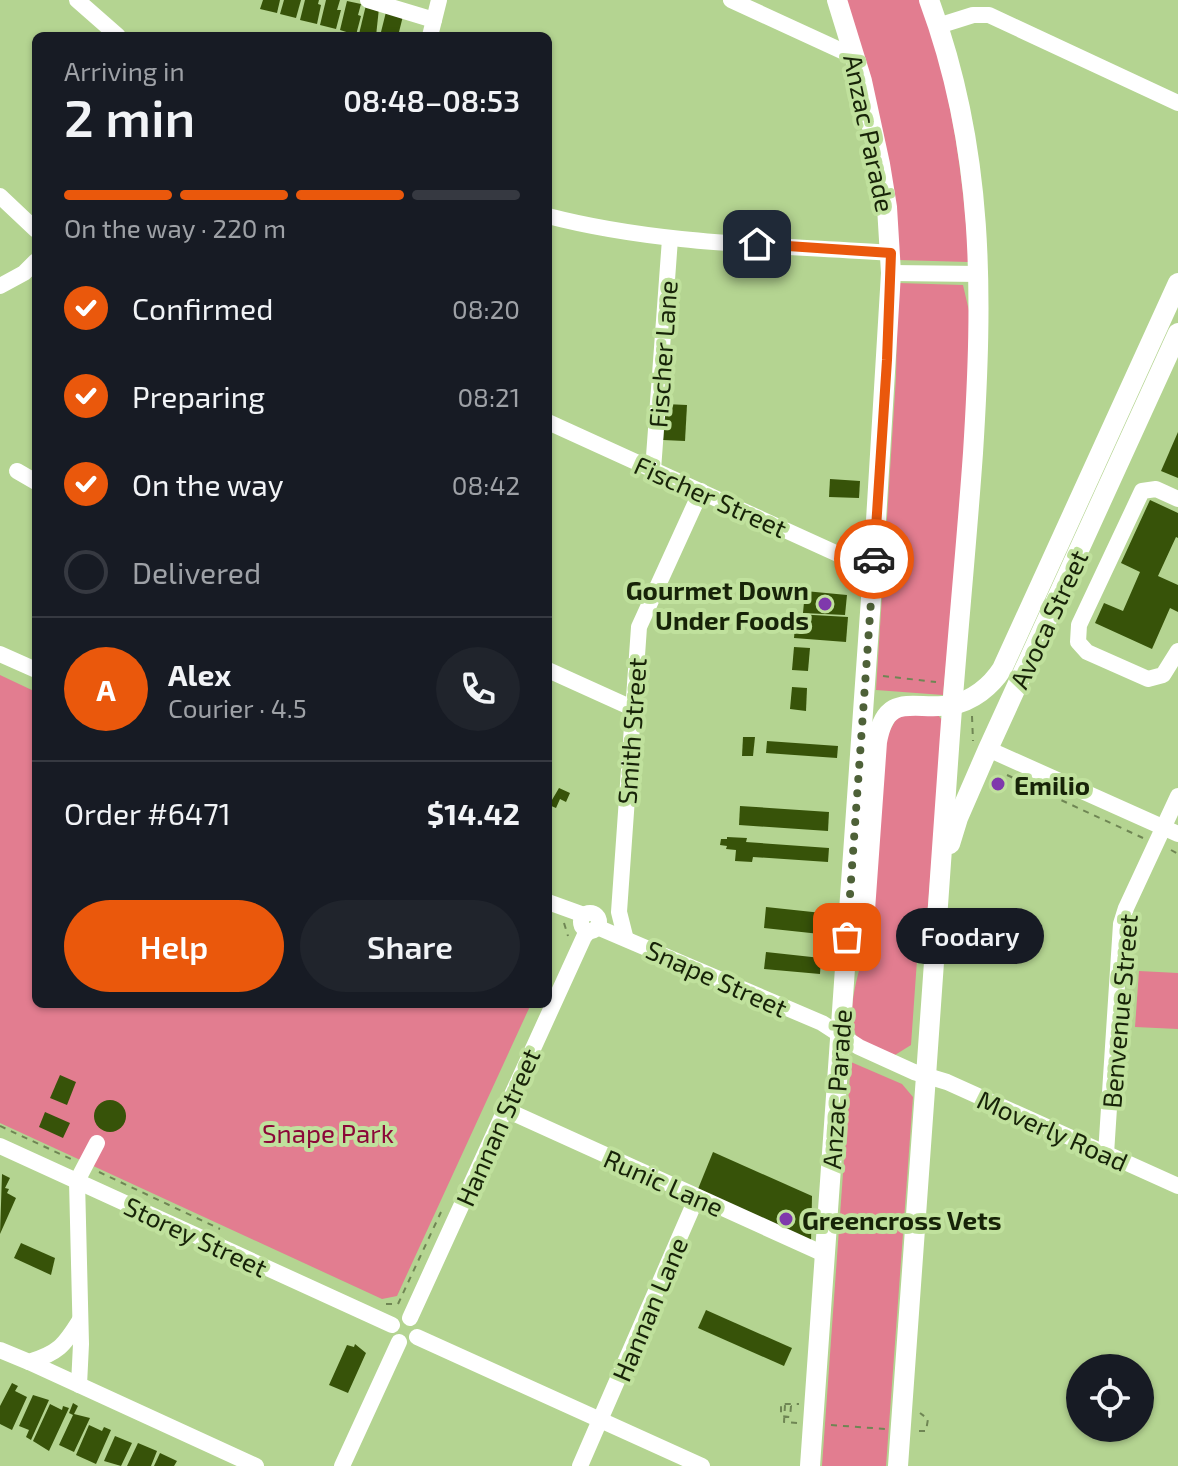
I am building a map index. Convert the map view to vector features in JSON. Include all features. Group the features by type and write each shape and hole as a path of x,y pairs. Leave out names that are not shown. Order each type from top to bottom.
{"main road":[{"name":"Anzac Parade","path":"810,1466 873,570 891,263 880,164 855,57 837,0"},
{"path":"898,1466 928,1076 937,912 962,706 958,654 977,387 980,274 966,135 957,89 929,0"},
{"name":"Avoca Street","path":"937,912 955,828 1178,283"},
{"name":"Avoca Street","path":"1002,669 1178,333"},
{"path":"958,654 965,672 971,676 986,676 1002,669"},
{"path":"845,966 860,946 864,924 876,751 882,721 888,713 905,705 962,706 993,682 1002,669"}],"street":[{"path":"77,0 113,32"},
{"path":"368,0 432,28 439,0"},
{"path":"731,0 855,57"},
{"path":"938,26 973,15 989,15 1178,103"},
{"path":"0,196 32,226"},
{"path":"552,217 627,234 980,274"},
{"name":"Fischer Lane","path":"653,470 670,239"},
{"path":"0,286 32,265"},
{"name":"Fischer Street","path":"552,424 873,570"},
{"path":"17,471 32,480"},
{"path":"1178,499 1156,489 1142,491 1079,625 1078,642 1087,652 1148,679 1163,675 1178,651"},
{"name":"Smith Street","path":"631,939 619,912 639,627 701,491"},
{"path":"0,654 32,668"},
{"path":"552,672 632,708"},
{"path":"988,749 1170,831"},
{"name":"Benvenue Street","path":"1106,1154 1121,924 1156,843 1170,831 1178,796"},
{"name":"Snape Street","path":"554,909 586,927 631,939 822,1023 859,1047 928,1076"},
{"name":"Hannan Street","path":"552,1002 586,927"},
{"name":"Hannan Street","path":"410,1318 550,1008"},
{"name":"Moverly Road","path":"928,1076 1178,1186"},
{"name":"Runic Lane","path":"504,1109 824,1254"},
{"path":"79,1385 81,1173 97,1143"},
{"name":"Storey Street","path":"0,1146 81,1173 392,1325"},
{"name":"Hannan Lane","path":"580,1466 697,1197"},
{"path":"400,1318 410,1318 417,1326 417,1337 409,1343 399,1342 392,1335 392,1325 400,1318"},
{"path":"29,1362 53,1355 67,1342 81,1319"},
{"path":"417,1337 702,1466"},
{"path":"342,1466 399,1342"},
{"path":"0,1350 256,1466"}],"path":[{"path":"878,675 945,683"},
{"path":"962,706 974,742 988,749"},
{"path":"997,771 1178,854"},
{"path":"554,909 563,922 586,927"},
{"path":"0,1126 81,1173 226,1232"},
{"path":"382,1304 398,1304 445,1204"},
{"path":"800,1423 784,1422 785,1405 791,1406 790,1417 781,1416 781,1404 801,1404"},
{"path":"910,1430 926,1431 928,1419 919,1413"},
{"path":"832,1425 894,1429"}],"green space":[{"path":"842,0 920,0 940,64 954,129 969,262 898,260"},
{"path":"898,283 963,285 972,324 961,515 943,695 876,690 896,377"},
{"name":"Snape Park","path":"0,675 32,690 32,1008 529,1008 397,1296 382,1299 0,1123"},
{"path":"909,712 937,714 943,721 928,906 919,932 911,1045 895,1055 860,1040 852,1022 852,1009 866,949 883,744 897,717"},
{"path":"1139,971 1178,973 1178,1029 1135,1027"},
{"path":"851,1062 902,1084 913,1097 886,1466 822,1466"}],"building":[{"path":"263,0 280,0 277,13 260,9"},
{"path":"284,0 301,0 296,18 280,14"},
{"path":"305,0 319,0 318,4 321,5 317,24 300,20"},
{"path":"326,0 340,0 336,29 320,25"},
{"path":"347,1 361,4 357,32 340,30"},
{"path":"366,5 379,8 376,32 359,32"},
{"path":"386,12 403,16 399,32 381,32"},
{"path":"665,404 687,405 685,441 663,440"},
{"path":"1178,432 1178,478 1161,471"},
{"path":"830,479 860,481 859,498 829,497"},
{"path":"1150,500 1178,513 1178,538 1158,576 1178,585 1178,612 1170,608 1152,649 1095,623 1104,603 1123,611 1140,572 1121,563"},
{"name":"Gourmet Down Under Foods","path":"805,591 847,595 845,615 803,613"},
{"path":"796,614 848,617 846,642 794,638"},
{"path":"794,647 810,648 808,671 792,670"},
{"path":"792,687 807,688 806,711 790,709"},
{"path":"743,737 755,737 753,756 742,756"},
{"path":"767,741 838,746 837,758 766,753"},
{"path":"559,788 570,793 566,802 560,799 556,808 552,806"},
{"path":"740,806 829,812 828,831 739,825"},
{"path":"747,838 746,842 829,848 828,862 753,857 752,862 735,861 736,850 720,845 721,839"},
{"path":"766,907 822,913 820,934 764,928"},
{"path":"766,952 821,958 820,974 764,969"},
{"path":"60,1075 76,1082 67,1105 50,1098"},
{"path":"110,1100 121,1105 126,1116 121,1127 110,1132 99,1127 94,1116 99,1105"},
{"path":"45,1112 70,1123 63,1138 39,1127"},
{"name":"Greencross Vets","path":"713,1152 812,1196 811,1242 698,1189"},
{"path":"2,1174 10,1178 5,1188 9,1189 7,1193 16,1198 0,1234"},
{"path":"21,1243 55,1258 51,1275 14,1258"},
{"path":"706,1310 792,1348 784,1366 698,1328"},
{"path":"355,1344 366,1353 348,1393 329,1385 347,1345 354,1347"},
{"path":"12,1383 18,1386 15,1391 27,1397 12,1430 0,1424 0,1406"},
{"path":"33,1395 49,1400 31,1440 26,1437 29,1430 19,1426"},
{"path":"73,1403 78,1406 74,1414 90,1418 74,1452 59,1445 73,1415 69,1413"},
{"path":"50,1404 62,1410 63,1406 69,1408 49,1451 33,1441"},
{"path":"89,1425 102,1431 104,1427 111,1430 96,1464 76,1455"},
{"path":"115,1436 132,1443 121,1466 104,1461"},
{"path":"138,1443 157,1451 151,1466 127,1466"},
{"path":"160,1453 177,1461 174,1466 154,1466"}],"way so far":[{"path":"847,937 874,559"}],"place":[{"name":"Gourmet Down Under Foods","path":"825,604"},
{"name":"Emilio","path":"998,784"},
{"name":"Foodary","path":"847,937"},
{"name":"Greencross Vets","path":"786,1219"}],"route":[{"path":"757,244 891,253 874,559"}]}
